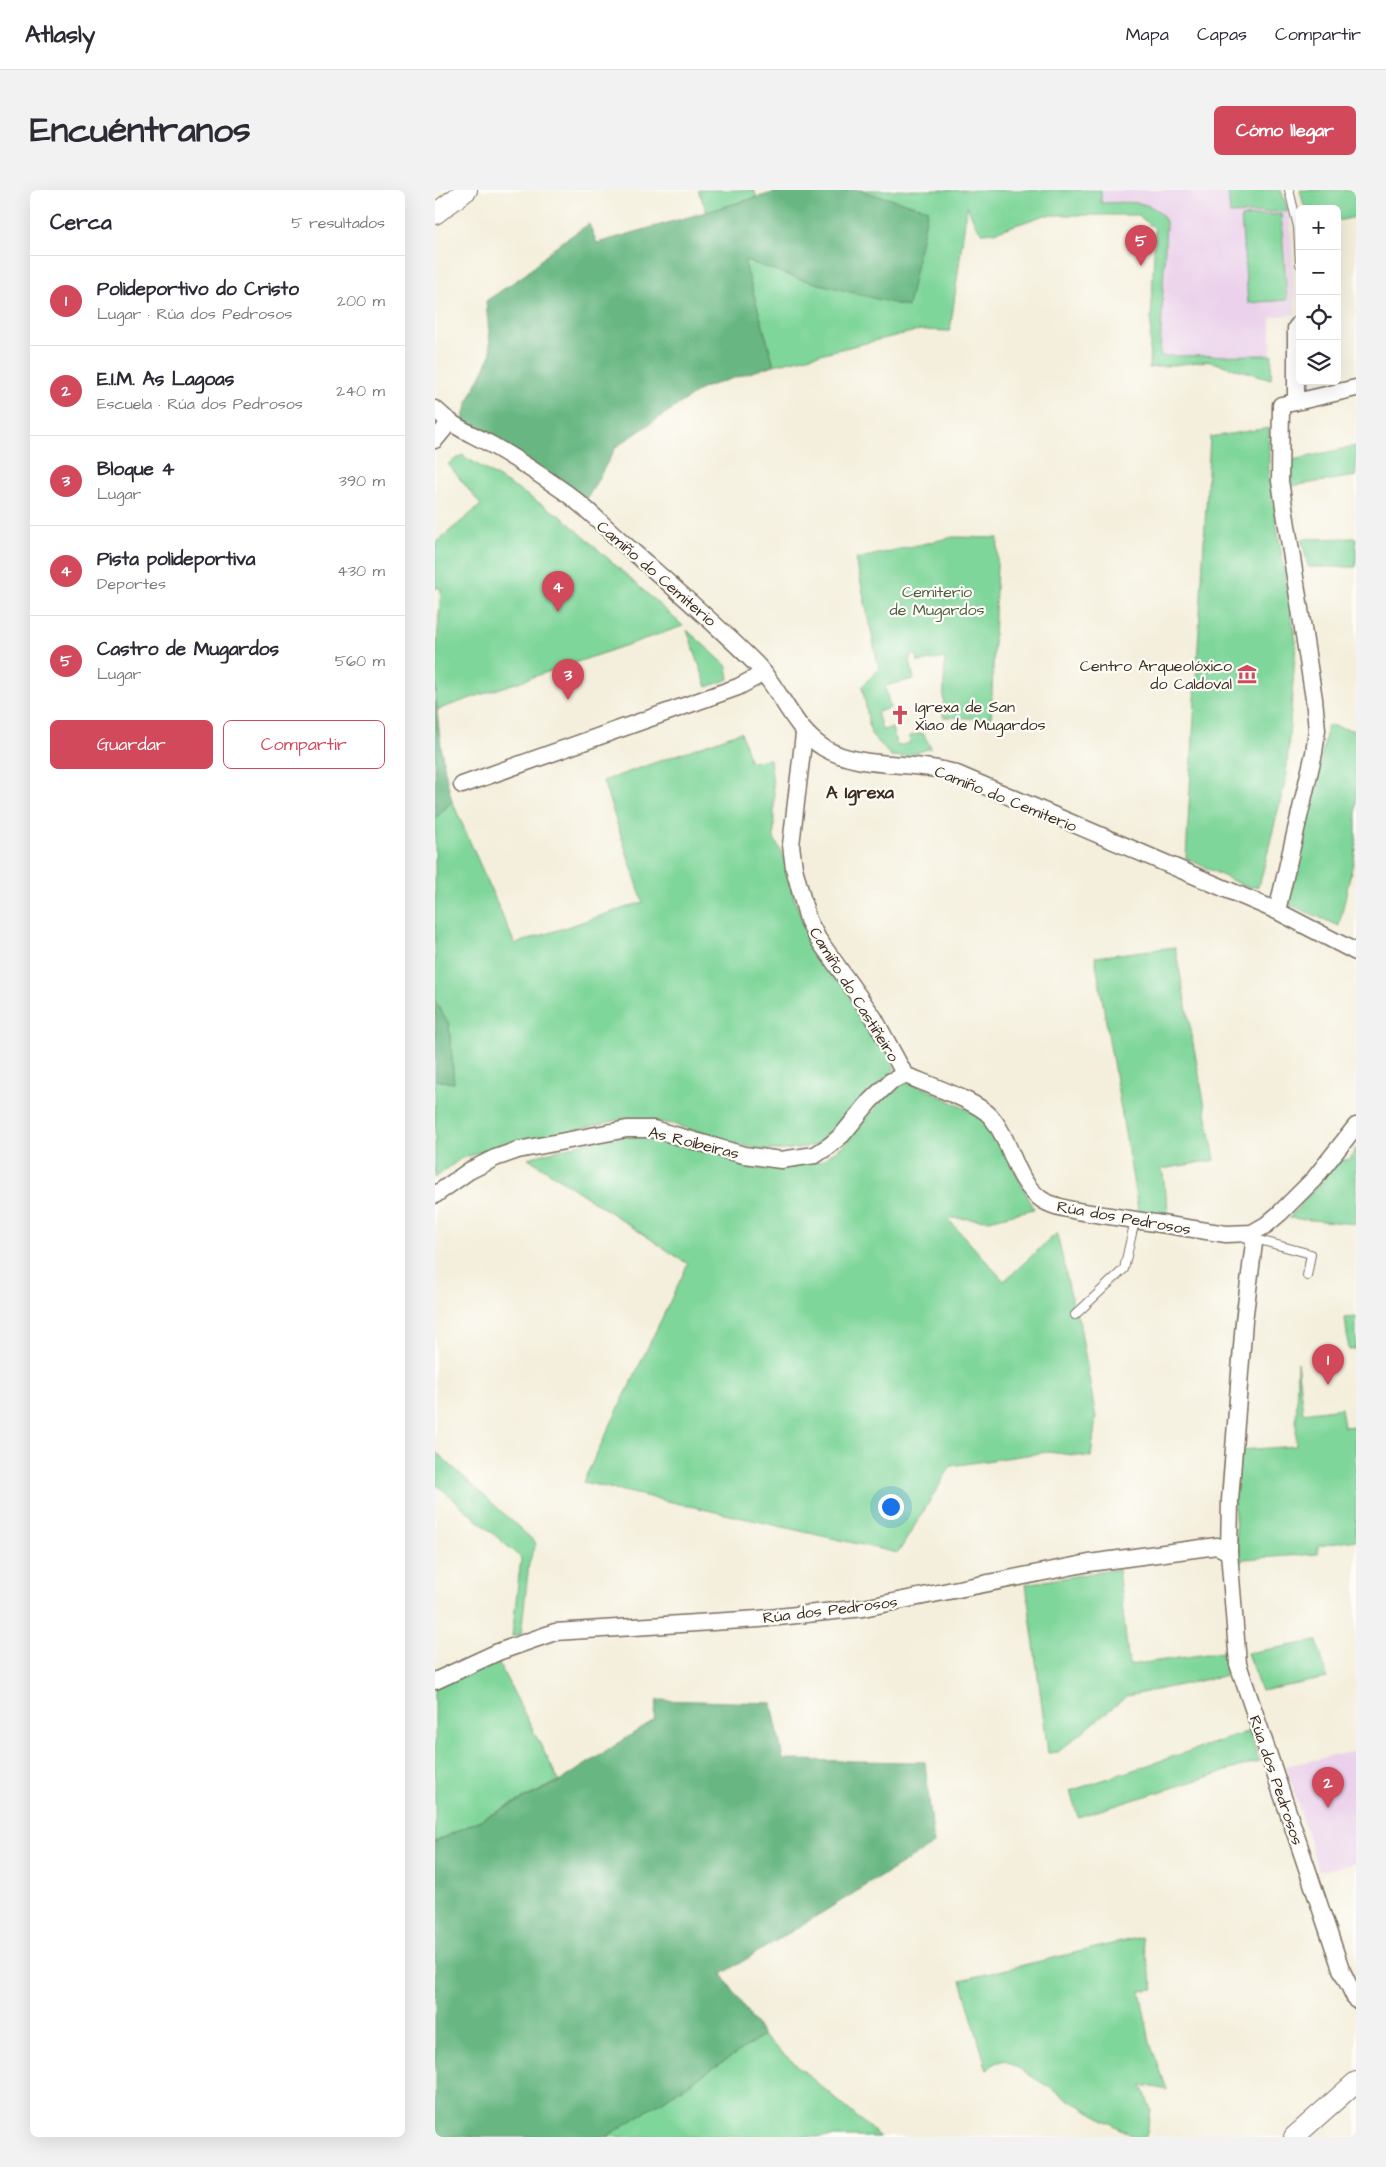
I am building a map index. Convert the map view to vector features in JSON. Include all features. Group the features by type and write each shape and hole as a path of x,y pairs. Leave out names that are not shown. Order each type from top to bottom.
{"street":[{"path":"435,214 467,190"},
{"path":"1296,340 1296,402"},
{"path":"1277,911 1314,753 1317,730 1313,691 1280,481 1281,405 1356,388"},
{"name":"Camiño do Cemiterio","path":"435,409 449,423 492,446 565,493 693,604 764,673 781,696 804,734 825,748 846,757 868,762 937,767 957,774 1277,911 1356,952"},
{"path":"435,440 449,423"},
{"path":"462,785 738,687 764,673"},
{"name":"Camiño do Castiñeiro","path":"804,734 791,845 808,920 818,939 874,1018 905,1075"},
{"name":"As Roibeiras","path":"435,1195 469,1170 518,1150 627,1129 653,1129 744,1155 781,1160 815,1154 829,1146 842,1135 870,1101 891,1081 905,1075"},
{"name":"Rúa dos Pedrosos","path":"905,1075 966,1102 991,1116 1003,1134 1026,1182 1041,1199 1056,1206 1226,1234 1251,1233 1266,1225 1314,1179 1356,1126"},
{"name":"Rúa dos Pedrosos","path":"1251,1233 1254,1243 1245,1321 1230,1500 1229,1552 1238,1664 1341,1969 1356,2000"},
{"name":"Rúa dos Pedrosos","path":"435,1681 506,1649 555,1632 759,1619 863,1608 1089,1563 1217,1546 1229,1552"},
{"path":"1295,2137 1356,2082"}],"lane":[{"path":"1289,190 1298,227 1299,250"},
{"path":"1075,1315 1124,1269 1135,1220"},
{"path":"1251,1233 1259,1240 1311,1254 1307,1276"}],"shaded area":[{"path":"1078,190 1281,190 1287,204 1290,224 1295,314 1271,317 1271,379 1208,361 1149,368 1155,228 1137,215 1076,215"},
{"path":"1356,1751 1356,1863 1319,1872 1286,1766"}],"green space":[{"path":"698,190 754,190 757,197 707,212"},
{"path":"783,190 857,190 928,209 908,307 800,279 744,260 774,365 703,388 616,447 588,497 580,500 463,422 468,401 491,355 486,301 527,273 556,246 589,224 597,243"},
{"path":"857,190 1101,190 1101,203 1129,202 1154,208 1166,222 1160,356 1272,355 1271,379 1208,361 1149,368 1155,228 1137,215 1045,215 995,232 982,233 976,226 967,206 950,331 920,330 774,365 743,259 800,279 927,210"},
{"path":"1228,190 1281,190 1288,211 1230,214"},
{"path":"1300,190 1356,190 1356,217 1341,220 1341,205 1304,205"},
{"path":"1281,214 1287,300 1248,303 1241,217"},
{"path":"1269,428 1269,477 1296,643 1286,778 1260,883 1257,887 1246,887 1186,858 1210,437"},
{"path":"1356,446 1356,476 1292,486 1288,461"},
{"path":"462,455 562,517 683,626 436,710 435,672 441,588 435,588 435,543 481,505 448,464"},
{"name":"Cemiterio de Mugardos","path":"953,537 998,538 991,719 943,717 945,658 918,662 917,655 909,656 914,679 885,686 890,708 877,712 882,730 892,728 897,746 910,743 909,736 923,733 931,748 903,757 891,756 871,734 862,686 879,669 856,559"},
{"path":"1356,538 1356,567 1308,567 1302,539"},
{"path":"687,630 727,666 729,679 707,687"},
{"path":"435,666 439,734 444,768 452,801 435,819"},
{"path":"1328,725 1356,731 1356,849 1339,926 1286,903 1304,840"},
{"path":"741,732 750,762 770,759 774,794 774,838 787,863 786,874 807,934 878,1032 895,1069 819,1145 785,1150 763,1150 723,1141 673,1124 627,1118 497,1147 460,1159 435,1178 435,1080 454,1083 449,1024 435,1001 435,819 452,801 515,944 643,902 603,781"},
{"path":"1175,947 1215,1160 1162,1169 1170,1220 1139,1215 1095,957"},
{"path":"435,1001 449,1024 454,1083 435,1080"},
{"path":"904,1083 920,1086 980,1116 994,1130 1034,1209 989,1220 951,1218 949,1220 1004,1281 1057,1233 1074,1310 1079,1320 1096,1418 1091,1457 1047,1452 951,1466 898,1553 583,1482 688,1264 528,1158 600,1139 627,1135 660,1139 783,1167 821,1161 845,1144 888,1092"},
{"path":"1356,1148 1356,1224 1289,1218 1339,1161 1350,1159"},
{"path":"1356,1317 1356,1349 1349,1350 1345,1318"},
{"path":"1297,1362 1303,1413 1341,1408 1344,1427 1355,1426 1356,1540 1318,1546 1318,1554 1244,1559 1238,1564 1234,1500 1241,1450 1296,1446"},
{"path":"435,1451 536,1543 529,1563 521,1634 512,1636 521,1558 435,1483"},
{"path":"1118,1569 1129,1665 1222,1652 1228,1675 1127,1696 1058,1752 1048,1753 1026,1584"},
{"path":"1317,1641 1327,1678 1261,1691 1247,1653"},
{"path":"497,1660 559,1781 435,1842 435,1688"},
{"path":"657,1700 772,1703 783,1760 925,1762 934,1844 722,1974 763,2036 606,2137 435,2137 435,1842 559,1782 654,1720"},
{"path":"1250,1731 1259,1761 1078,1817 1070,1791"},
{"path":"1141,1937 1154,1989 1140,1991 1150,2042 1167,2090 1142,2085 1151,2110 1146,2137 1135,2137 1005,2060 995,2063 987,2070 961,1980"},
{"path":"763,2036 880,2137 606,2137"}],"place":[{"name":"Castro de Mugardos","path":"1141,266"},
{"name":"Pista polideportiva","path":"558,612"},
{"name":"Centro Arqueolóxico do Caldoval","path":"1247,674"},
{"name":"Bloque 4","path":"568,700"},
{"name":"Igrexa de San Xiao de Mugardos","path":"900,715"},
{"name":"Polideportivo do Cristo","path":"1328,1385"},
{"name":"E.I.M. As Lagoas","path":"1328,1808"}],"district":[{"name":"A Igrexa","path":"860,792"}]}
